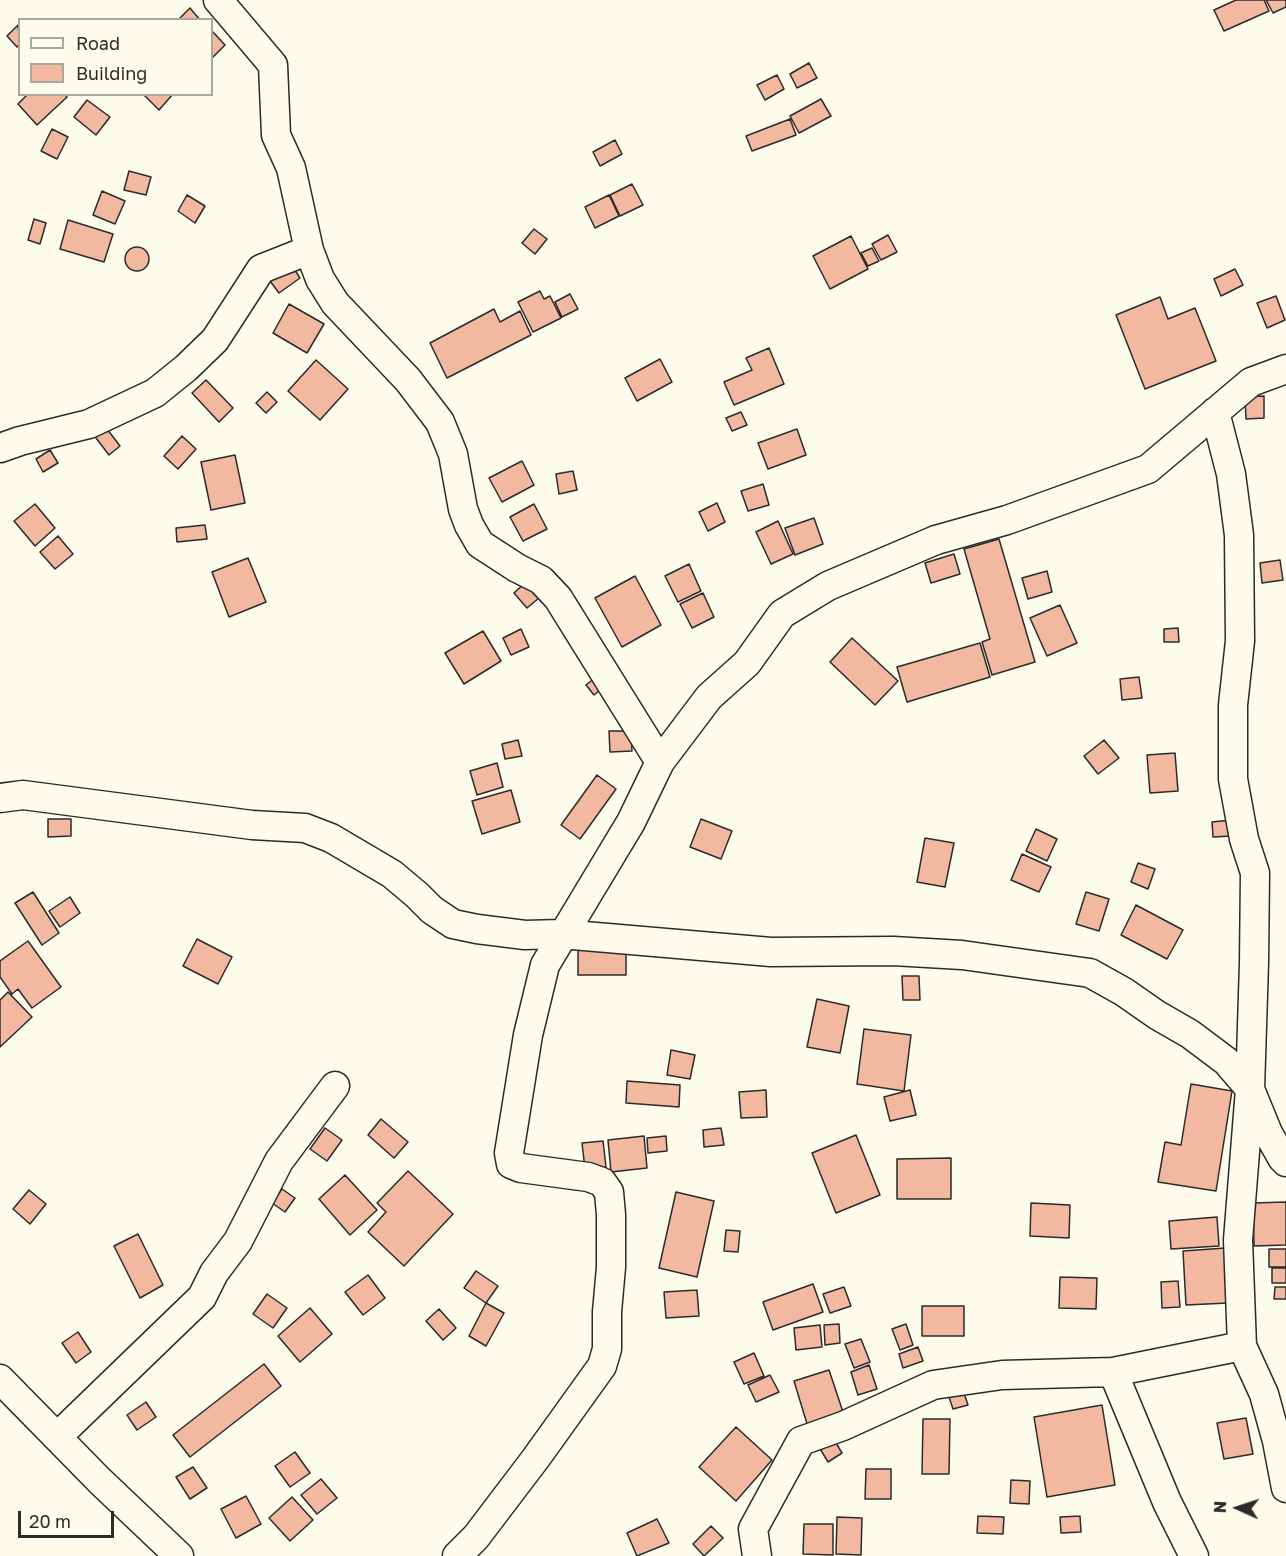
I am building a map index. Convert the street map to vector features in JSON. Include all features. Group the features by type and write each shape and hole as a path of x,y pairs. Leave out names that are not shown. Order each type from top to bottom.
{"street":[{"path":"218,0 273,65 276,135 291,168 309,250 320,279 334,303 408,380 440,422 453,454 463,509 480,544 517,568 541,580 558,598 660,762"},
{"path":"0,448 88,424 155,393 215,340 261,269 309,250"},
{"path":"457,1556 476,1537 536,1458 602,1366 607,1349 611,1246 609,1192 602,1182 588,1177 521,1168 511,1164 509,1154 535,1003 545,964 561,934 631,822 660,762 709,697 747,663 782,614 828,586 936,540 1007,520 1148,469 1251,382 1286,369"},
{"path":"1215,412 1231,474 1239,535 1240,641 1233,705 1233,779 1244,839 1255,873 1250,1089 1238,1240 1242,1346 1264,1394 1277,1441 1286,1488"},
{"path":"0,798 23,795 252,825 305,828 331,838 382,868 417,895 432,910 453,924 477,929 771,952 893,951 962,955 1090,973 1190,1034 1226,1061 1250,1089 1268,1133 1286,1162"},
{"path":"58,1436 202,1297 214,1273 238,1241 279,1161 334,1086"},
{"path":"757,1556 753,1529 801,1441 843,1426 933,1385 1002,1376 1113,1372 1242,1346"},
{"path":"1113,1372 1167,1502 1194,1556"},
{"path":"0,1379 100,1481 178,1556"}],"building":[{"path":"1236,0 1264,0 1269,11 1224,31 1214,10"},
{"path":"1266,0 1286,0 1286,7 1273,13"},
{"path":"190,8 198,18 180,18"},
{"path":"18,25 17,47 7,36"},
{"path":"213,32 225,45 213,57"},
{"path":"809,63 817,78 797,88 790,74"},
{"path":"777,75 784,89 765,100 757,85"},
{"path":"26,96 67,97 37,125 18,104"},
{"path":"145,96 171,96 159,110"},
{"path":"821,99 831,116 799,133 790,116"},
{"path":"87,100 110,117 96,135 74,117"},
{"path":"790,119 796,135 752,151 746,136"},
{"path":"52,129 68,137 57,159 41,151"},
{"path":"615,140 622,154 600,166 593,152"},
{"path":"129,171 151,177 146,195 124,190"},
{"path":"632,184 643,205 620,216 610,195"},
{"path":"102,191 125,201 115,224 93,215"},
{"path":"187,195 205,206 195,223 178,211"},
{"path":"609,195 619,216 595,228 585,207"},
{"path":"34,219 46,223 40,244 28,240"},
{"path":"68,220 113,234 104,262 60,249"},
{"path":"534,229 547,239 535,254 522,243"},
{"path":"888,235 897,252 881,260 872,244"},
{"path":"851,236 868,269 830,289 813,256"},
{"path":"137,247 146,250 149,259 146,268 137,271 128,268 125,259 128,250"},
{"path":"872,248 879,261 868,266 861,253"},
{"path":"289,261 300,278 279,293 267,277"},
{"path":"1235,269 1243,285 1221,296 1214,279"},
{"path":"540,291 544,299 550,296 561,318 533,332 518,302"},
{"path":"570,294 578,309 562,317 555,302"},
{"path":"1276,296 1285,320 1267,328 1257,303"},
{"path":"1160,297 1168,319 1195,308 1216,361 1145,389 1116,315"},
{"path":"289,304 324,324 307,353 273,333"},
{"path":"494,309 500,322 520,311 531,335 447,378 430,343"},
{"path":"769,348 784,384 734,405 724,382 752,370 746,358"},
{"path":"660,359 672,382 637,401 625,378"},
{"path":"316,360 348,389 320,420 288,391"},
{"path":"206,380 233,408 219,422 192,393"},
{"path":"267,392 277,402 266,413 256,403"},
{"path":"1264,396 1264,418 1246,419 1245,397"},
{"path":"741,412 747,425 732,431 726,418"},
{"path":"104,425 120,446 109,455 93,434"},
{"path":"797,429 806,455 768,469 758,443"},
{"path":"182,436 196,449 178,469 164,456"},
{"path":"50,450 58,463 43,472 36,459"},
{"path":"235,455 245,503 211,510 201,462"},
{"path":"522,461 534,485 502,502 489,478"},
{"path":"573,471 577,490 559,494 556,474"},
{"path":"763,484 769,505 748,511 741,491"},
{"path":"717,503 725,522 708,531 699,512"},
{"path":"35,504 55,528 35,546 14,521"},
{"path":"534,504 547,529 523,541 510,517"},
{"path":"814,518 823,544 795,555 785,528"},
{"path":"778,521 793,554 771,564 756,532"},
{"path":"205,525 207,539 177,542 176,528"},
{"path":"58,536 73,554 55,569 40,552"},
{"path":"999,539 1035,662 992,675 982,642 990,639 964,549"},
{"path":"954,554 960,574 931,583 925,563"},
{"path":"248,558 266,602 229,617 212,572"},
{"path":"1280,560 1283,580 1262,583 1260,563"},
{"path":"689,564 701,591 678,602 665,576"},
{"path":"1047,571 1052,592 1028,599 1022,578"},
{"path":"635,576 661,625 622,647 595,598"},
{"path":"526,582 539,598 527,608 514,593"},
{"path":"703,593 714,617 692,628 680,604"},
{"path":"1060,605 1077,643 1047,656 1030,618"},
{"path":"1178,628 1179,642 1164,642 1164,629"},
{"path":"521,629 529,647 511,655 503,638"},
{"path":"483,631 501,661 464,684 445,653"},
{"path":"852,638 898,681 875,705 830,662"},
{"path":"980,643 990,677 907,702 897,667"},
{"path":"597,676 605,686 594,695 586,685"},
{"path":"1139,677 1142,698 1122,700 1120,679"},
{"path":"609,731 631,731 632,751 610,752"},
{"path":"518,740 522,756 505,759 502,744"},
{"path":"1104,740 1119,758 1098,774 1084,756"},
{"path":"1175,753 1178,791 1150,793 1147,755"},
{"path":"497,763 503,787 477,795 470,771"},
{"path":"597,775 616,789 580,839 561,825"},
{"path":"511,790 520,822 482,834 472,801"},
{"path":"48,819 71,819 71,836 48,837"},
{"path":"701,819 732,831 721,859 690,847"},
{"path":"1231,820 1232,836 1213,837 1212,822"},
{"path":"1036,829 1057,839 1047,861 1026,851"},
{"path":"925,838 954,843 945,887 917,882"},
{"path":"1022,854 1051,867 1039,892 1011,880"},
{"path":"1138,863 1155,869 1148,889 1131,882"},
{"path":"33,892 59,933 42,945 15,903"},
{"path":"1086,892 1109,899 1099,931 1076,924"},
{"path":"70,897 80,913 60,927 49,911"},
{"path":"1136,905 1183,930 1167,959 1121,935"},
{"path":"197,939 232,957 218,984 183,966"},
{"path":"28,941 61,987 32,1008 18,989 12,994 0,977 0,961"},
{"path":"578,948 626,948 626,975 578,975"},
{"path":"902,976 919,976 920,1000 903,1000"},
{"path":"8,992 32,1017 0,1047 0,1000"},
{"path":"817,999 849,1006 840,1053 807,1047"},
{"path":"864,1029 911,1035 904,1091 857,1084"},
{"path":"671,1050 695,1055 690,1079 667,1075"},
{"path":"627,1081 680,1085 679,1107 626,1103"},
{"path":"1191,1084 1232,1091 1216,1191 1158,1182 1165,1142 1181,1145"},
{"path":"766,1090 767,1117 741,1118 739,1092"},
{"path":"910,1090 916,1115 890,1121 884,1097"},
{"path":"381,1119 408,1142 394,1158 368,1135"},
{"path":"325,1128 342,1140 327,1161 310,1149"},
{"path":"721,1128 724,1145 704,1147 703,1130"},
{"path":"856,1135 880,1195 836,1213 812,1153"},
{"path":"644,1136 647,1168 611,1172 608,1140"},
{"path":"666,1136 667,1151 648,1153 647,1138"},
{"path":"603,1141 606,1167 585,1169 582,1143"},
{"path":"951,1158 951,1199 897,1199 897,1159"},
{"path":"408,1171 453,1214 404,1266 368,1232 386,1212 377,1203"},
{"path":"345,1175 377,1210 350,1235 319,1199"},
{"path":"282,1189 295,1198 285,1212 272,1203"},
{"path":"29,1190 46,1204 30,1224 13,1209"},
{"path":"676,1192 714,1201 697,1277 659,1268"},
{"path":"1286,1202 1286,1245 1254,1246 1253,1203"},
{"path":"1031,1203 1070,1205 1069,1238 1030,1236"},
{"path":"1217,1217 1219,1246 1171,1249 1169,1221"},
{"path":"726,1230 740,1231 738,1252 724,1251"},
{"path":"138,1234 163,1285 140,1298 114,1246"},
{"path":"1225,1248 1228,1303 1186,1305 1183,1251"},
{"path":"1269,1249 1286,1249 1286,1267 1269,1267"},
{"path":"1272,1268 1286,1268 1286,1283 1272,1283"},
{"path":"476,1271 498,1286 486,1303 464,1288"},
{"path":"368,1275 385,1298 363,1315 345,1292"},
{"path":"1060,1277 1097,1278 1096,1309 1059,1308"},
{"path":"1178,1281 1180,1307 1162,1308 1161,1282"},
{"path":"813,1284 823,1312 773,1330 763,1302"},
{"path":"844,1287 851,1306 830,1313 823,1294"},
{"path":"1275,1287 1286,1287 1286,1299 1274,1299"},
{"path":"697,1290 699,1316 666,1318 664,1292"},
{"path":"267,1294 287,1308 273,1328 253,1314"},
{"path":"486,1303 504,1313 486,1346 469,1336"},
{"path":"922,1306 964,1306 964,1336 922,1336"},
{"path":"310,1308 332,1334 300,1362 278,1336"},
{"path":"439,1309 456,1328 443,1340 426,1321"},
{"path":"839,1324 840,1343 825,1345 824,1325"},
{"path":"906,1324 913,1345 900,1350 892,1329"},
{"path":"820,1325 822,1347 796,1350 794,1328"},
{"path":"78,1332 91,1352 76,1363 62,1343"},
{"path":"861,1339 870,1362 854,1368 845,1344"},
{"path":"918,1347 923,1361 903,1368 899,1354"},
{"path":"754,1353 764,1376 744,1384 734,1362"},
{"path":"264,1364 281,1386 190,1457 173,1435"},
{"path":"869,1365 877,1389 858,1395 851,1372"},
{"path":"829,1370 844,1415 808,1427 794,1381"},
{"path":"770,1375 779,1392 756,1402 748,1385"},
{"path":"964,1393 968,1405 953,1409 949,1397"},
{"path":"146,1402 156,1417 137,1430 127,1415"},
{"path":"1102,1405 1115,1485 1047,1497 1034,1417"},
{"path":"1246,1418 1253,1454 1224,1459 1217,1423"},
{"path":"923,1419 950,1419 949,1474 922,1474"},
{"path":"736,1427 772,1460 736,1501 699,1467"},
{"path":"833,1438 842,1453 828,1462 819,1447"},
{"path":"295,1452 310,1473 290,1487 275,1466"},
{"path":"193,1467 207,1488 190,1499 176,1477"},
{"path":"866,1469 891,1469 891,1499 865,1499"},
{"path":"321,1479 337,1498 317,1514 301,1495"},
{"path":"1011,1480 1030,1481 1029,1504 1010,1503"},
{"path":"246,1496 261,1524 236,1538 221,1509"},
{"path":"292,1497 313,1520 290,1541 269,1518"},
{"path":"978,1516 1004,1517 1003,1534 977,1533"},
{"path":"1080,1516 1081,1532 1061,1533 1060,1517"},
{"path":"837,1517 862,1518 861,1555 836,1554"},
{"path":"657,1519 669,1543 637,1556 627,1533"},
{"path":"804,1524 833,1524 833,1555 803,1554"},
{"path":"711,1526 723,1538 704,1556 693,1544"}]}
